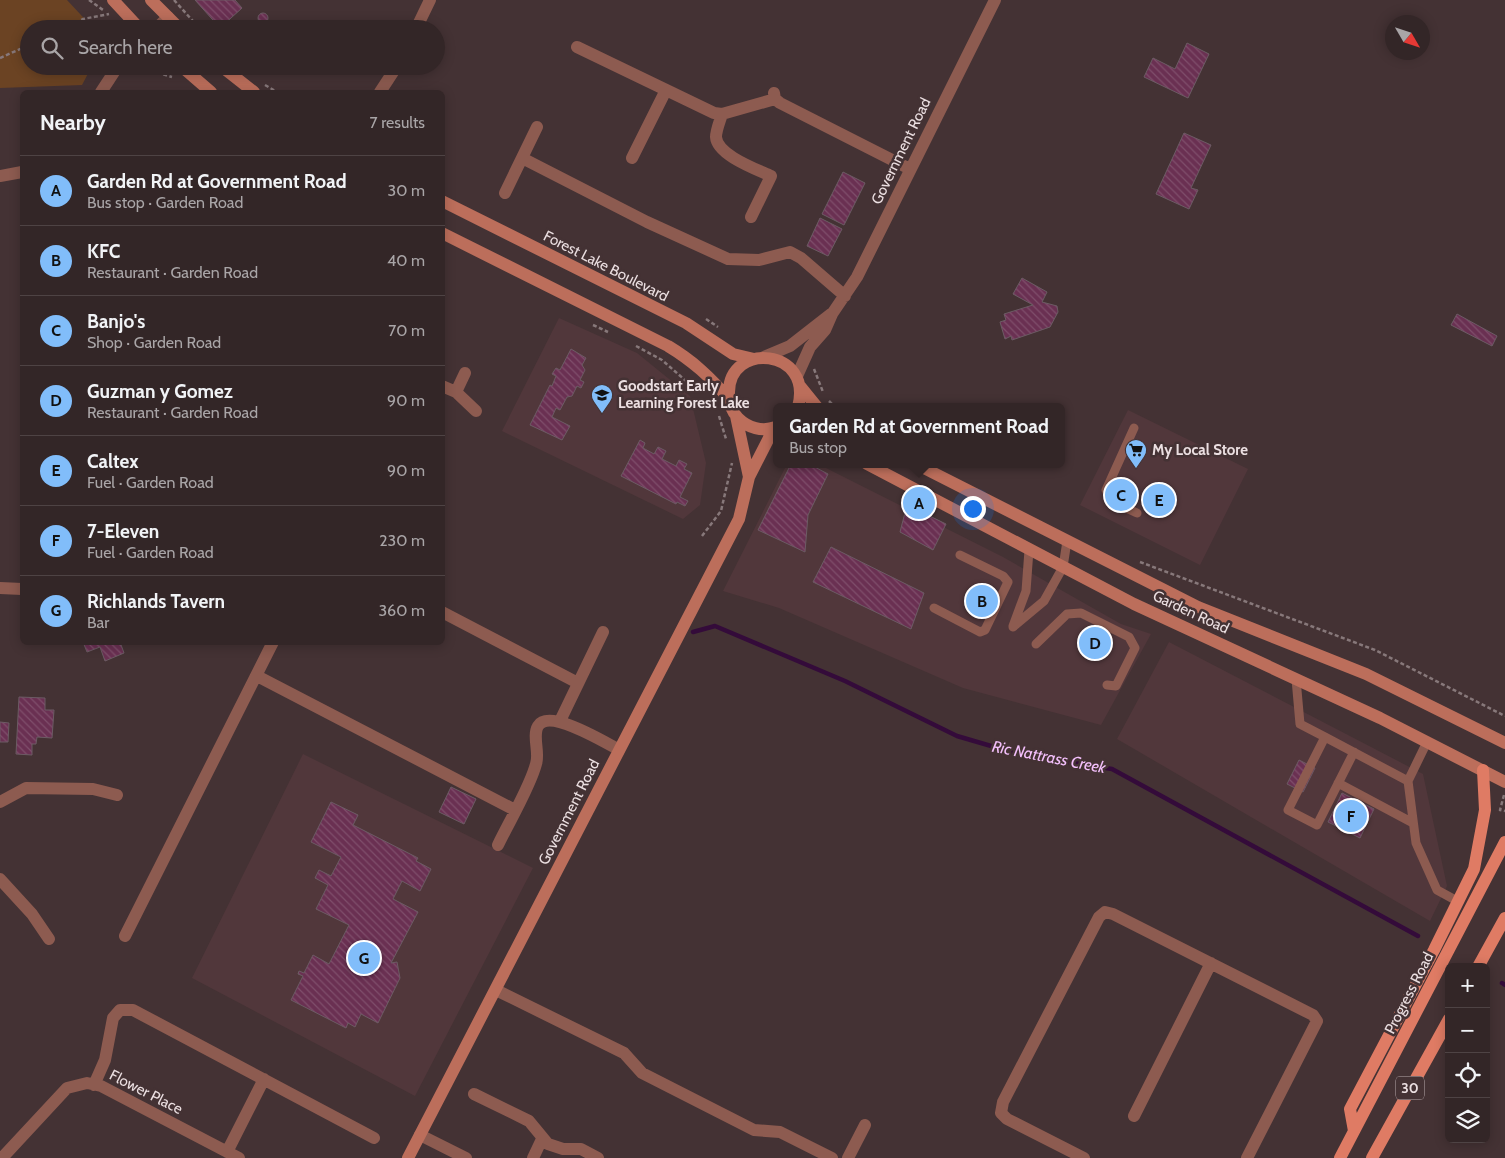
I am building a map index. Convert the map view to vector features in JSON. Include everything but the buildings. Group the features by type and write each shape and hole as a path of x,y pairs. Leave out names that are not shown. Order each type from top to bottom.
{"main road":[{"path":"113,0 132,20"},
{"path":"151,0 171,20"},
{"path":"191,75 209,90"},
{"path":"232,75 251,90"},
{"name":"Forest Lake Boulevard","path":"445,203 686,323 733,354 783,362 798,381"},
{"path":"445,234 668,346 690,359 709,376 729,399"},
{"path":"729,399 729,389 737,370 759,358"},
{"path":"798,381 798,403"},
{"path":"798,381 815,403"},
{"name":"Government Road","path":"729,399 736,416 749,477"},
{"path":"736,416 753,428 773,428"},
{"name":"Government Road","path":"408,1158 496,990 618,749 739,519 749,477 773,433"},
{"name":"Garden Road","path":"875,468 1134,604 1296,679 1505,782"},
{"name":"Garden Road","path":"924,468 1198,607 1331,658 1392,686 1505,743"},
{"path":"1354,1131 1350,1109 1459,902 1474,869 1479,852 1485,810 1483,770"},
{"name":"Progress Road","path":"1340,1158 1387,1072 1505,842"},
{"path":"1480,963 1505,918"},
{"name":"30","path":"1372,1158 1445,1026"}],"street":[{"path":"420,20 430,0"},
{"name":"Government Road","path":"798,381 805,356 825,330 832,314 857,277 994,0"},
{"path":"165,20 168,17"},
{"path":"577,47 714,113 722,114 774,96 910,169"},
{"path":"102,90 112,75"},
{"path":"381,90 391,75"},
{"path":"632,158 666,90"},
{"path":"722,114 716,136 718,145 723,152 771,176 751,217"},
{"path":"505,193 538,127"},
{"path":"522,158 646,222 728,259 759,260 790,252 801,258 845,296"},
{"path":"0,176 20,172"},
{"name":"Government Road","path":"759,358 790,346 832,314"},
{"path":"456,392 465,373"},
{"path":"445,387 456,392 476,410"},
{"path":"0,588 20,589"},
{"path":"445,614 578,684"},
{"path":"560,721 603,632"},
{"path":"124,936 272,645"},
{"path":"257,676 514,810"},
{"path":"498,845 536,766 538,726 550,719 560,721 618,749"},
{"path":"0,802 26,788 93,789 117,795"},
{"path":"0,879 32,914 50,939"},
{"path":"1084,1158 1006,1119 1001,1113 1003,1102 1099,917 1105,912 1113,914 1313,1015 1317,1021 1247,1158"},
{"path":"1134,1116 1211,963"},
{"path":"496,990 624,1053 642,1073 754,1130 780,1132 832,1158"},
{"path":"94,1084 105,1060 113,1018 120,1010 132,1010 374,1138"},
{"path":"233,1155 264,1079"},
{"name":"Flower Place","path":"2,1158 67,1088 76,1084 101,1086 233,1155"},
{"path":"474,1094 529,1121 542,1139 563,1149 581,1149 598,1158"},
{"path":"848,1158 865,1125"},
{"path":"420,1135 466,1158"},
{"path":"532,1158 542,1139"}],"lane":[{"path":"1134,428 1106,490 1112,501 1137,513"},
{"path":"1030,550 1026,590 1013,627 1044,601 1063,567 1066,541"},
{"path":"934,608 980,632 985,630 1008,582 1003,576 960,555"},
{"path":"1036,644 1067,614 1081,613 1129,637 1135,648 1132,656 1116,686 1107,685"},
{"path":"1296,679 1300,724 1408,781"},
{"path":"1325,737 1288,810 1317,825 1354,752"},
{"path":"1427,742 1408,781 1416,843 1437,890 1459,902"},
{"path":"1338,783 1413,823"}],"path":[{"path":"89,0 109,14 112,19"},
{"path":"174,0 192,20"},
{"path":"80,20 109,14"},
{"path":"0,58 20,48"},
{"path":"165,75 178,82"},
{"path":"592,324 615,335"},
{"path":"631,342 662,360 686,381 710,394"},
{"path":"805,356 811,360 822,391 832,403"},
{"path":"717,409 721,428 728,441"},
{"path":"702,536 721,511 732,461"},
{"path":"1139,561 1375,650 1505,716"},
{"path":"1503,796 1500,810 1505,811"}],"shaded area":[{"path":"0,0 67,0 86,20 20,20 20,75 87,75 82,85 0,88"},
{"name":"Goodstart Early Learning Forest Lake","path":"559,318 637,353 690,396 706,463 700,505 683,519 502,431"},
{"path":"1128,410 1248,469 1200,565 1080,505"},
{"path":"785,468 826,468 1003,557 1121,624 1151,634 1101,725 963,688 779,608 723,591"},
{"path":"1169,642 1423,774 1447,886 1430,921 1117,739"},
{"path":"303,754 533,868 415,1096 192,978"}],"waterway":[{"name":"Ric Nattrass Creek","path":"693,632 715,626 845,681 957,736 1022,755 1112,769 1418,936"}],"place":[{"name":"Goodstart Early Learning Forest Lake","path":"602,414"},
{"name":"My Local Store","path":"1136,469"},
{"name":"Banjo's","path":"1121,495"},
{"name":"Caltex","path":"1159,500"},
{"name":"Garden Rd at Government Road","path":"919,503"},
{"name":"KFC","path":"982,601"},
{"name":"Guzman y Gomez","path":"1095,643"},
{"name":"7-Eleven","path":"1351,816"},
{"name":"Richlands Tavern","path":"364,958"}]}
